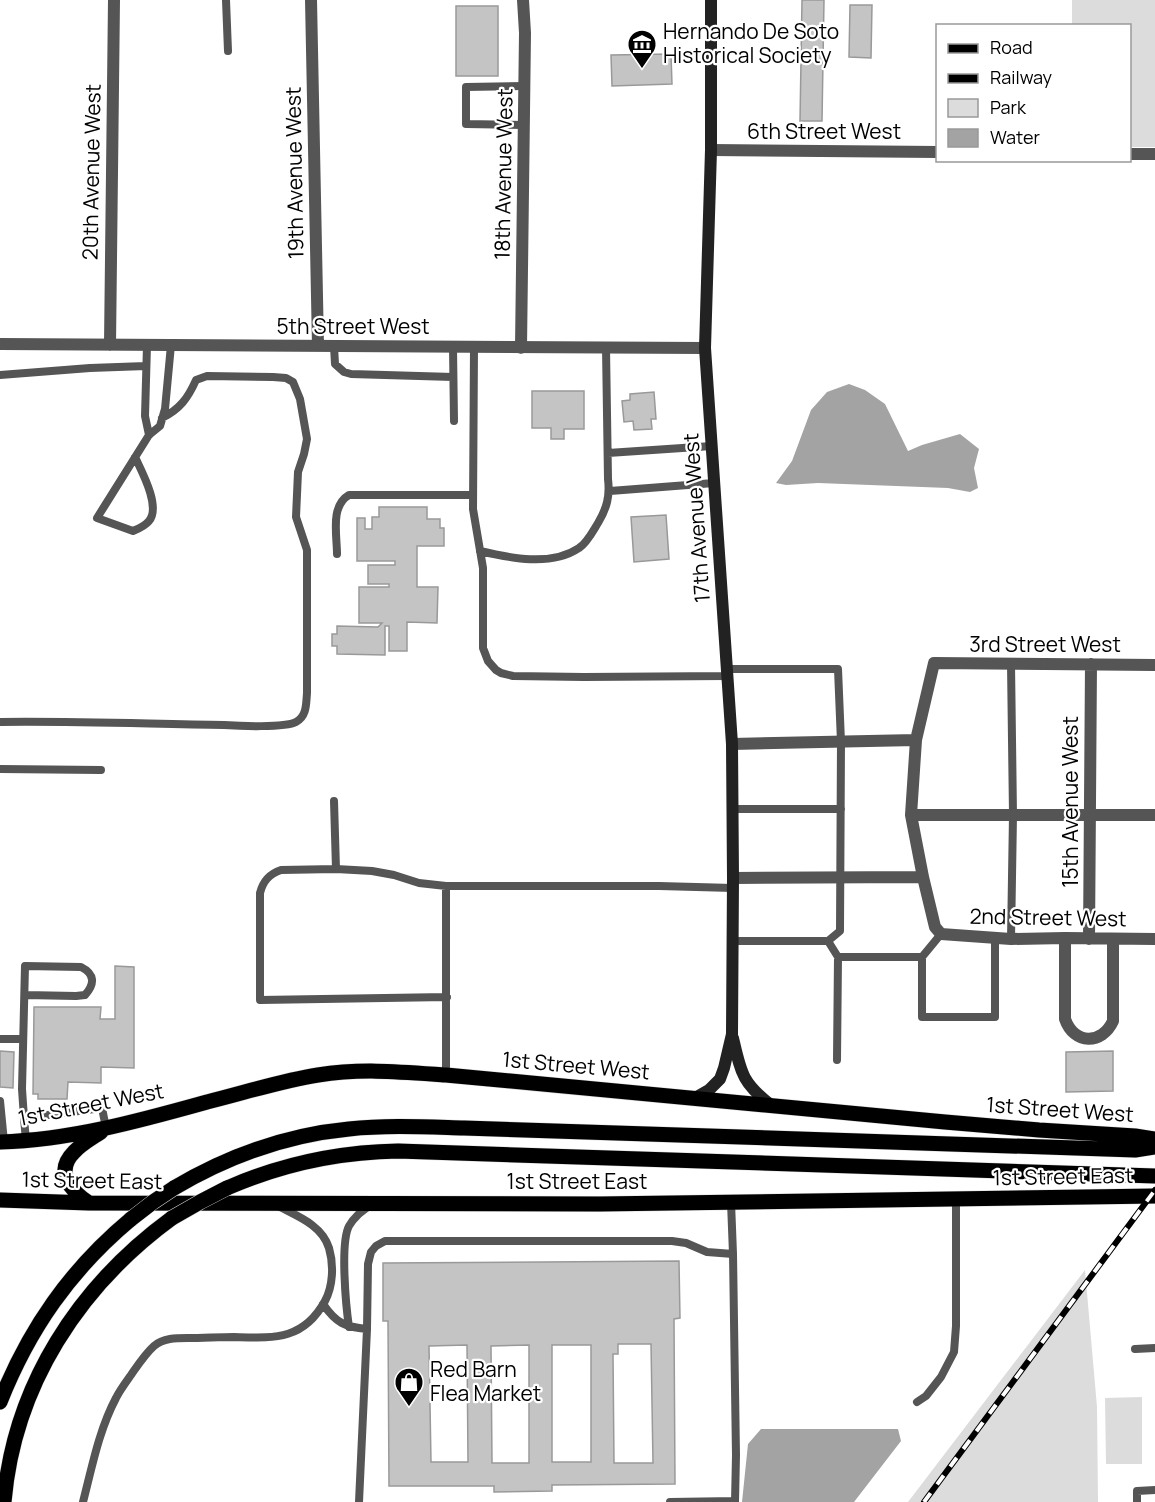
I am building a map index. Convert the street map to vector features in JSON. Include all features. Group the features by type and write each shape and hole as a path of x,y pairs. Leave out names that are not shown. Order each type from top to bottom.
{"main road":[{"name":"1st Street West","path":"2,1142 64,1136 106,1128 274,1084 357,1071 446,1075 1155,1139"},
{"name":"1st Street West","path":"0,1402 17,1362 53,1301 82,1265 130,1219 174,1188 234,1157 280,1142 326,1131 371,1127 464,1128 1135,1150 1155,1147"},
{"path":"89,1203 78,1196 70,1186 66,1176 66,1165 75,1150 106,1128"},
{"path":"4,1502 7,1475 17,1430 34,1386 54,1346 79,1308 108,1273 143,1240 172,1218 227,1188 262,1174 307,1161 375,1152 420,1152 1155,1176"},
{"name":"1st Street East","path":"0,1200 89,1203 600,1204 1155,1196"}],"street":[{"name":"20th Avenue West","path":"110,345 114,0"},
{"name":"19th Avenue West","path":"311,0 318,346"},
{"name":"18th Avenue West","path":"521,348 525,33 523,0"},
{"name":"17th Avenue West","path":"695,1098 709,1090 720,1079 732,1034 732,744 705,348 711,150 711,0"},
{"name":"6th Street West","path":"711,150 936,152"},
{"path":"1131,154 1155,154"},
{"name":"5th Street West","path":"0,344 705,348"},
{"name":"3rd Street West","path":"916,740 934,663 1155,665"},
{"name":"15th Avenue West","path":"1089,939 1091,664"},
{"path":"732,744 916,740 911,815 935,927 940,934"},
{"path":"911,815 1155,815"},
{"path":"733,883 923,877"},
{"name":"2nd Street West","path":"940,934 1011,939 1155,939"},
{"path":"1065,938 1065,1019 1073,1032 1087,1039 1104,1034 1113,1021 1113,939"},
{"name":"17th Avenue West","path":"732,1034 741,1071 747,1082 772,1106"}],"lane":[{"path":"226,0 228,51"},
{"path":"524,86 466,87 466,124 524,125"},
{"path":"147,345 144,416 149,435"},
{"path":"135,457 150,489 153,512 149,521 133,531 96,518 149,435 160,426 165,409 171,345"},
{"path":"334,346 335,364 344,372 351,374 453,377"},
{"path":"453,347 454,421"},
{"path":"474,347 473,509 483,568 483,648 488,661 496,670 513,676 584,678 838,669 841,742 840,931 828,941 732,941"},
{"path":"480,551 509,558 564,557 581,547 594,529 605,511 609,491 606,348"},
{"path":"0,375 147,366"},
{"path":"0,722 249,725 289,724 303,717 307,693 307,550 296,517 298,472 307,438 300,399 293,382 286,378 273,377 207,376 196,380 190,394 175,412 162,418"},
{"path":"608,453 712,446"},
{"path":"609,491 714,483"},
{"path":"337,554 337,510 340,503 349,495 473,495"},
{"path":"1011,664 1011,939"},
{"path":"0,769 101,770"},
{"path":"334,801 336,869"},
{"path":"733,809 841,809"},
{"path":"447,997 260,1000 260,893 262,885 267,878 281,870 336,869 383,872 419,883 446,886 659,886 733,883"},
{"path":"446,886 446,1075"},
{"path":"940,934 922,957 922,1017 995,1017 995,938"},
{"path":"828,941 838,957 837,1060"},
{"path":"838,957 922,957"},
{"path":"24,995 85,995 91,988 92,979 89,971 81,967 25,966 24,995 22,1089 26,1141"},
{"path":"0,1039 23,1040"},
{"path":"0,1101 2,1142"},
{"path":"24,1118 102,1108 106,1128"},
{"path":"917,1402 926,1396 941,1377 954,1352 956,1199"},
{"path":"670,1502 735,1502 736,1424 731,1202"},
{"path":"83,1502 103,1426 116,1397 138,1364 155,1344 170,1338 270,1338 294,1332 308,1324 319,1312 331,1284 332,1257 327,1243 322,1234 306,1220 271,1203"},
{"path":"349,1327 345,1277 345,1245 348,1228 357,1214 373,1204"},
{"path":"359,1502 368,1264 371,1252 376,1246 385,1241 672,1241 686,1243 707,1252 733,1254"},
{"path":"323,1304 338,1322 349,1327 367,1329"},
{"path":"1135,1348 1155,1348"},
{"path":"1137,1502 1137,1491 1155,1490"}],"green space":[{"path":"1072,0 1155,0 1155,147 1131,147 1131,24 1072,24"},
{"path":"1085,1270 1097,1407 1098,1502 908,1502"},
{"path":"1142,1397 1142,1464 1106,1464 1105,1398"}],"water":[{"path":"849,384 865,390 885,404 908,451 960,434 979,449 974,468 978,488 970,492 948,488 776,483 792,461 811,410 827,392"},
{"path":"761,1429 898,1429 901,1441 854,1502 742,1502 748,1444"}],"building":[{"path":"802,0 824,0 822,121 800,121"},
{"path":"850,5 872,5 871,58 849,57"},
{"path":"456,6 498,6 498,76 456,76"},
{"name":"Hernando De Soto Historical Society","path":"671,54 672,84 612,86 611,55"},
{"path":"532,391 584,391 584,429 564,429 564,439 551,439 551,428 532,428"},
{"path":"654,392 656,419 651,419 652,429 634,430 633,421 624,422 622,401 630,400 630,394"},
{"path":"379,507 427,507 427,519 440,519 440,528 444,528 444,546 417,546 417,587 438,587 437,623 407,622 407,651 389,651 389,626 385,626 385,655 337,654 337,646 332,646 332,634 337,634 337,626 378,627 382,623 359,623 359,587 389,587 389,584 368,584 368,565 395,565 395,561 357,561 357,518 365,518 365,529 372,529 372,517 379,517"},
{"path":"666,515 669,559 634,562 631,517"},
{"path":"115,966 134,967 134,1068 101,1067 101,1083 68,1082 67,1099 38,1099 38,1094 33,1094 34,1007 101,1007 100,1019 115,1019"},
{"path":"0,1051 14,1052 13,1088 0,1087"},
{"path":"1113,1051 1113,1091 1066,1092 1066,1052"},
{"name":"Red Barn Flea Market","path":"679,1261 680,1318 674,1319 675,1484 552,1485 552,1491 494,1492 494,1486 389,1486 388,1321 383,1321 383,1263","holes":["618,1344 651,1344 653,1463 614,1463 613,1354 618,1354","467,1345 468,1462 431,1462 429,1346","529,1345 529,1463 492,1463 491,1346","552,1345 591,1345 591,1462 552,1462"]}],"railway":[{"path":"924,1502 1155,1190"}],"place":[{"name":"Hernando De Soto Historical Society","path":"642,70"},
{"name":"Red Barn Flea Market","path":"409,1408"}]}
